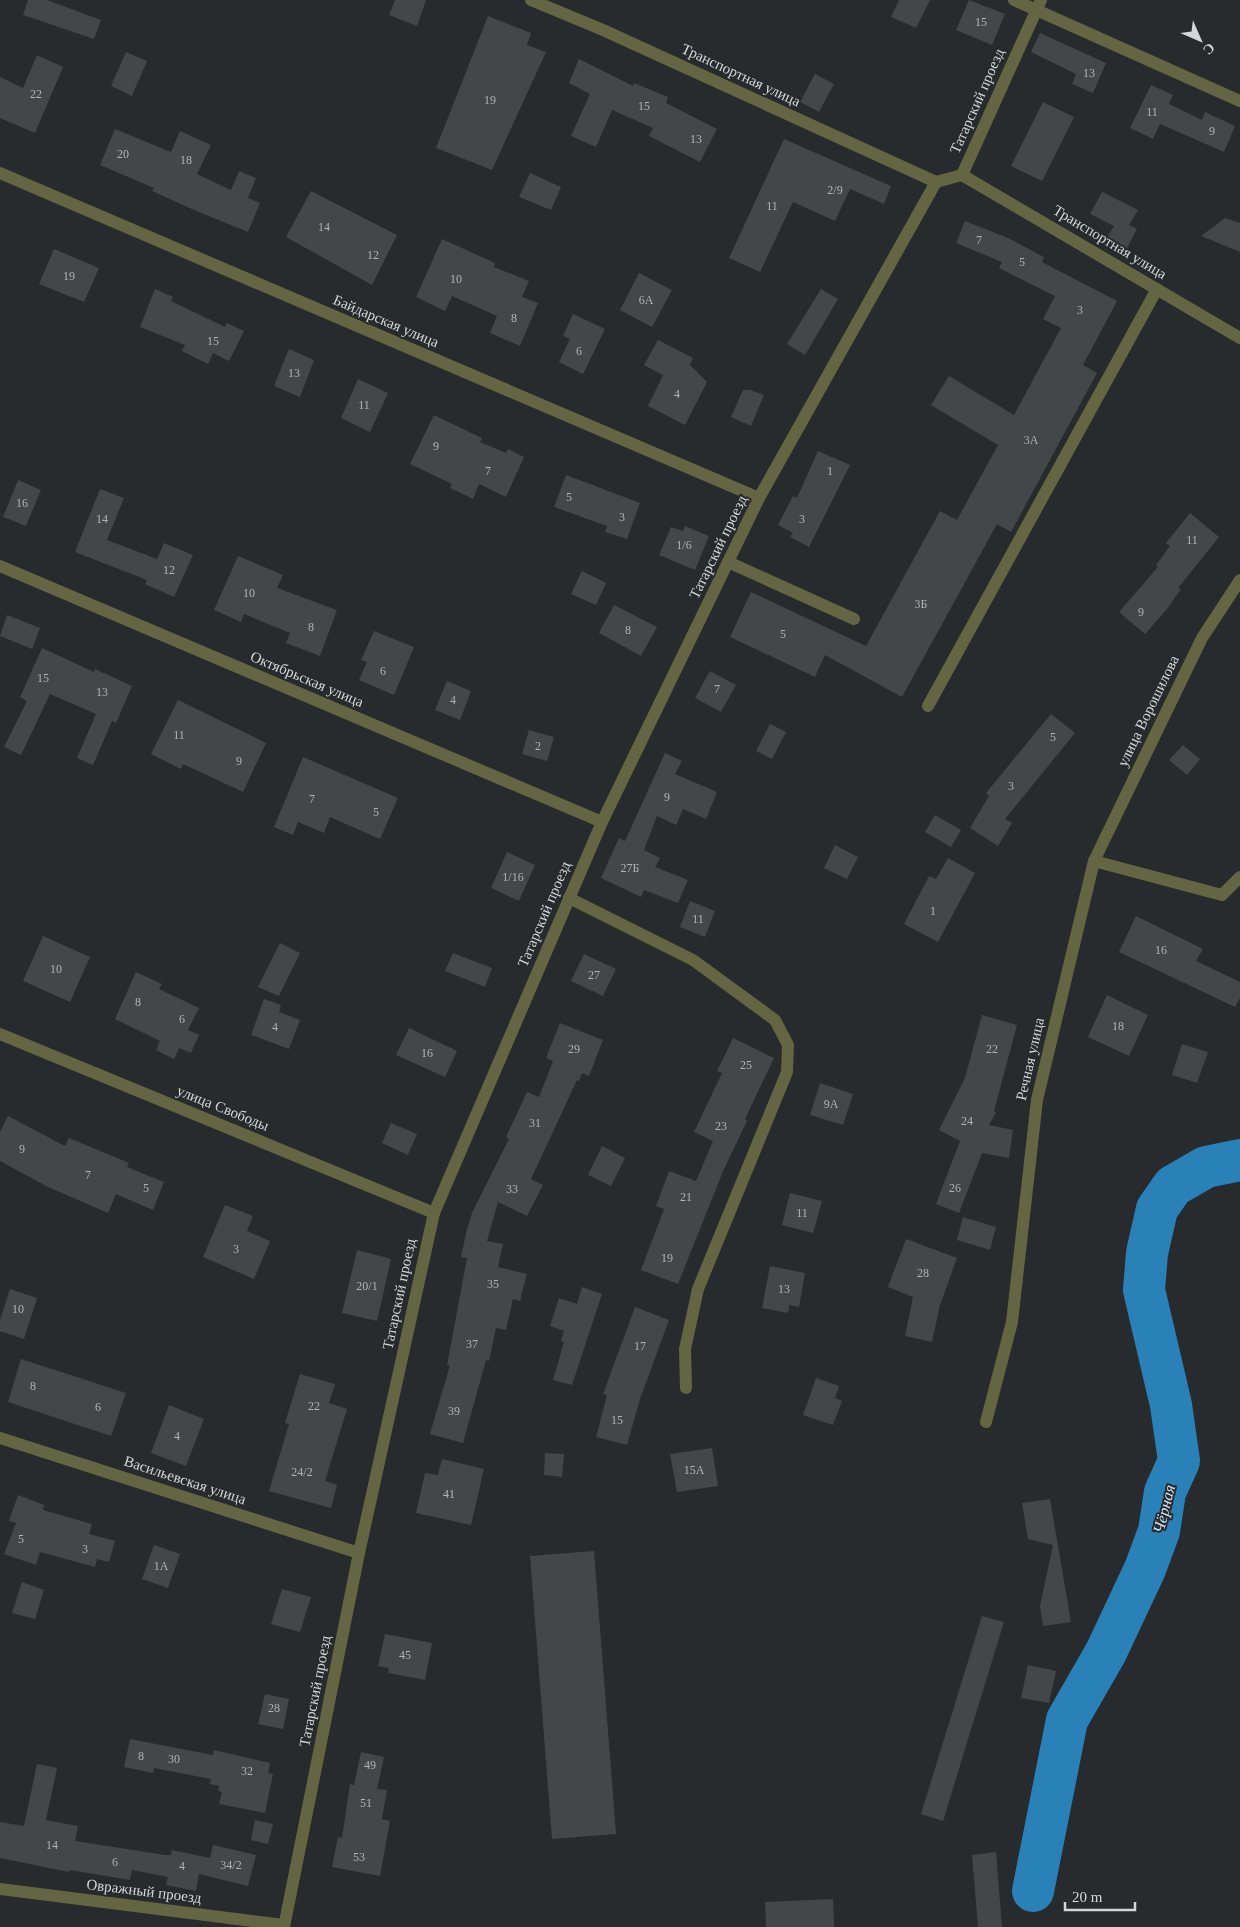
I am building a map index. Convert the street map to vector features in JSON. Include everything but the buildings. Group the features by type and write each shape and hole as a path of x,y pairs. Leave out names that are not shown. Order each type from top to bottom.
{"street":[{"name":"Транспортная улица","path":"531,0 603,30 936,182"},
{"path":"1014,0 1038,5 1240,101"},
{"name":"Татарский проезд","path":"284,1926 359,1553 434,1213 602,822 760,498 936,182 962,175 1038,5"},
{"name":"Байдарская улица","path":"0,173 760,498"},
{"name":"Транспортная улица","path":"962,175 1240,338"},
{"path":"928,706 1157,289"},
{"path":"728,562 854,618"},
{"name":"Октябрьская улица","path":"0,566 602,822"},
{"name":"улица Ворошилова","path":"1094,861 1202,638 1240,580"},
{"path":"1094,861 1222,895 1240,877"},
{"name":"Речная улица","path":"986,1422 1012,1322 1037,1100 1094,861"},
{"path":"569,898 694,960 776,1020 788,1045 787,1072 698,1289 685,1349 686,1388"},
{"name":"улица Свободы","path":"0,1034 434,1213"},
{"name":"Васильевская улица","path":"0,1438 359,1553"},
{"name":"Овражный проезд","path":"0,1888 284,1926"}],"waterway":[{"name":"Чёрная","path":"1033,1891 1067,1720 1106,1652 1145,1569 1159,1531 1165,1492 1179,1461 1171,1405 1144,1290 1147,1253 1157,1209 1173,1186 1206,1167 1240,1160"}]}
